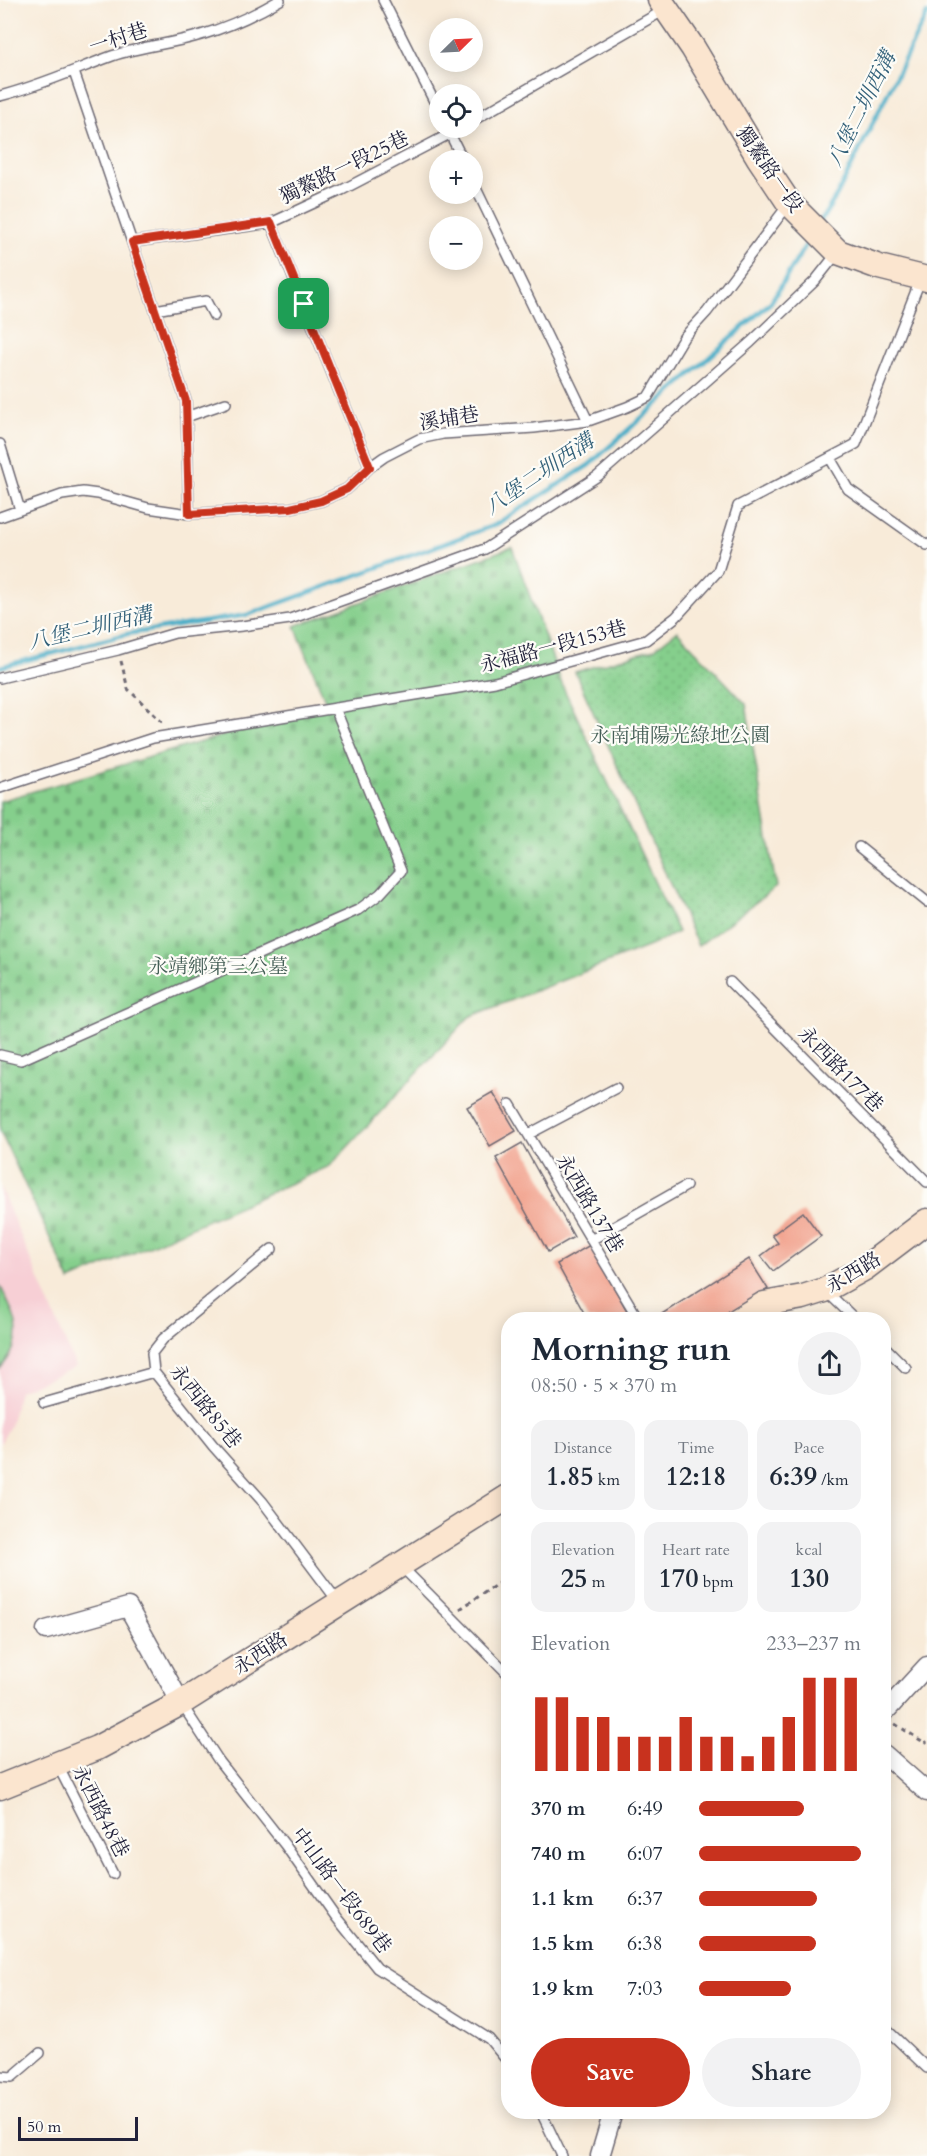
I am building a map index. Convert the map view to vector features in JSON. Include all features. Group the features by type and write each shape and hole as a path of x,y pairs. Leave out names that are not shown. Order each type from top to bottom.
{"street":[{"name":"獨鰲路一段","path":"663,5 693,48 759,158 789,203 838,252 879,267 924,278"},
{"name":"永西路","path":"751,1312 764,1304 796,1300 825,1290 865,1268 927,1221"},
{"name":"永西路","path":"0,1786 97,1748 181,1703 501,1501"},
{"path":"46,1630 128,1607 181,1703"},
{"path":"891,1714 927,1666"},
{"path":"891,1760 927,1792"},
{"path":"600,2156 611,2119"}],"lane":[{"name":"一村巷","path":"0,96 133,50 200,35 280,0"},
{"path":"383,0 429,91"},
{"path":"483,114 663,5"},
{"path":"74,72 186,401 189,514"},
{"name":"獨鰲路一段25巷","path":"132,242 271,222 342,190 436,138"},
{"path":"483,203 588,421"},
{"name":"溪埔巷","path":"0,518 62,495 83,492 148,508 189,514 290,508 321,501 347,489 384,457 419,439 443,434 534,428 588,421 648,397 684,337 707,312 789,203"},
{"path":"271,222 370,467"},
{"path":"0,678 118,650 175,633 290,619 485,549 598,476 751,342 815,281 838,252"},
{"name":"永福路一段153巷","path":"0,788 153,738 495,682 646,640 676,617 718,571 738,506 855,444 924,278"},
{"path":"155,310 206,301 214,316"},
{"path":"186,417 226,403"},
{"path":"0,444 20,510"},
{"path":"830,458 848,489 927,545"},
{"path":"0,1055 21,1060 358,910 380,894 401,871 335,708"},
{"path":"859,847 927,902"},
{"name":"永西路177巷","path":"730,982 927,1182"},
{"path":"529,1134 616,1088"},
{"name":"永西路137巷","path":"510,1104 634,1312"},
{"path":"591,1240 686,1186"},
{"name":"永西路85巷","path":"272,1249 163,1339 153,1353 154,1372 213,1446 263,1502 339,1603"},
{"path":"825,1290 848,1312"},
{"path":"891,1353 906,1368"},
{"path":"45,1403 154,1372"},
{"path":"400,1565 501,1667"},
{"name":"中山路一段689巷","path":"181,1703 219,1761 377,1968 489,2039 501,2054"},
{"name":"永西路48巷","path":"57,1764 113,1874"},
{"path":"891,2034 927,2068"},
{"path":"0,2076 12,2077 39,2053"},
{"path":"544,2119 562,2156"}],"path":[{"path":"118,650 128,689 175,735"},
{"path":"450,1615 501,1582"},
{"path":"891,1720 925,1743 927,1741"}],"shaded area":[{"path":"0,1187 76,1367 19,1391 10,1426 0,1444"}],"green space":[{"name":"永靖鄉第三公墓","path":"512,547 563,687 678,932 652,945 469,1017 330,1166 70,1281 0,1131 0,801 327,705 295,626"},
{"name":"永南埔陽光綠地公園","path":"677,631 746,704 776,887 698,946 575,672 654,649"},
{"path":"0,1285 14,1317 17,1337 9,1357 0,1369"}],"building":[{"path":"493,1092 516,1131 490,1146 467,1107"},
{"path":"522,1143 574,1237 548,1252 496,1158"},
{"path":"803,1212 821,1236 773,1271 761,1256 778,1243 772,1235"},
{"path":"590,1245 628,1312 584,1312 557,1264"},
{"path":"749,1259 768,1289 732,1312 665,1312"}],"waterway":[{"name":"八堡二圳西溝","path":"820,222 837,195 927,14"},
{"name":"八堡二圳西溝","path":"0,667 127,634 247,615 495,525 589,465 771,302 812,235"}],"route":[{"path":"271,222 304,304 370,467 347,489 321,501 290,508 189,514 186,401 132,242 271,222"}]}
